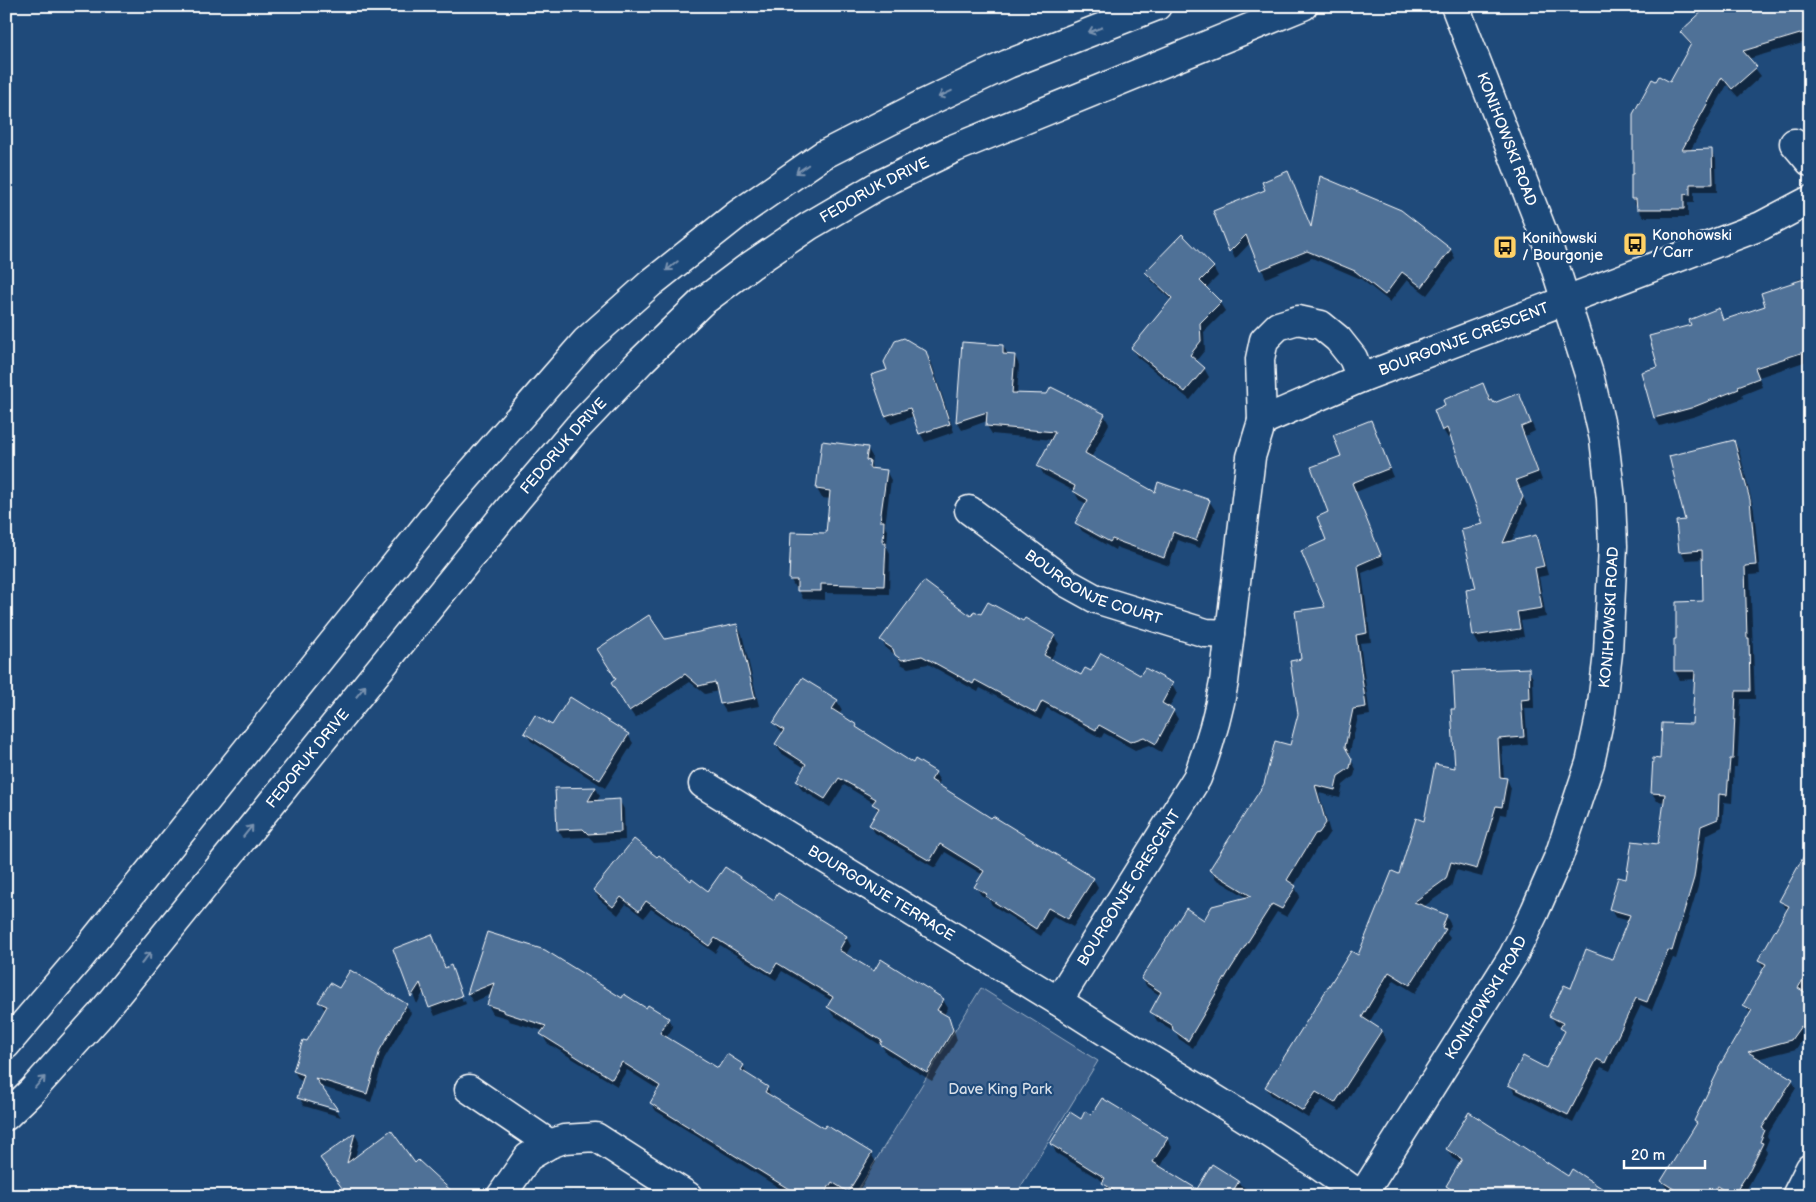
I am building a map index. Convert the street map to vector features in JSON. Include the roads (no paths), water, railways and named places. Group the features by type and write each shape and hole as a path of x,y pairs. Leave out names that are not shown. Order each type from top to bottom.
{"street":[{"path":"6,1045 80,958 448,498 586,341 643,290 738,214 823,155 921,105 1008,64 1157,6"},
{"name":"FEDORUK DRIVE","path":"6,1116 32,1091 101,1014 516,499 578,427 642,360 702,302 750,266 809,226 879,185 955,148 1303,6"},
{"name":"KONIHOWSKI ROAD","path":"1361,1196 1513,956 1535,911 1559,856 1590,763 1601,712 1608,653 1612,600 1612,527 1604,439 1589,374 1549,248 1455,6"},
{"name":"BOURGONJE CRESCENT","path":"1262,421 1361,378 1761,226 1810,200"},
{"name":"BOURGONJE CRESCENT","path":"1058,1001 1197,778 1210,744 1218,716 1230,634 1251,457 1262,421 1260,359 1264,340 1278,326 1298,320 1321,326 1338,339 1353,358 1361,378"},
{"name":"BOURGONJE COURT","path":"969,510 1066,583 1096,599 1126,610 1206,633 1230,634"},
{"name":"BOURGONJE TERRACE","path":"704,784 1058,1001"},
{"path":"1058,1001 1230,1108 1328,1172 1361,1196"},
{"path":"469,1089 550,1144"},
{"path":"501,1196 528,1157 550,1144 564,1139 596,1137 688,1196"},
{"path":"1796,1196 1810,1168"}],"place":[{"name":"Konohowski / Carr","path":"1635,244"},
{"name":"Konihowski / Bourgonje","path":"1505,247"}],"park label":[{"name":"Dave King Park","path":"1000,1089"}]}
